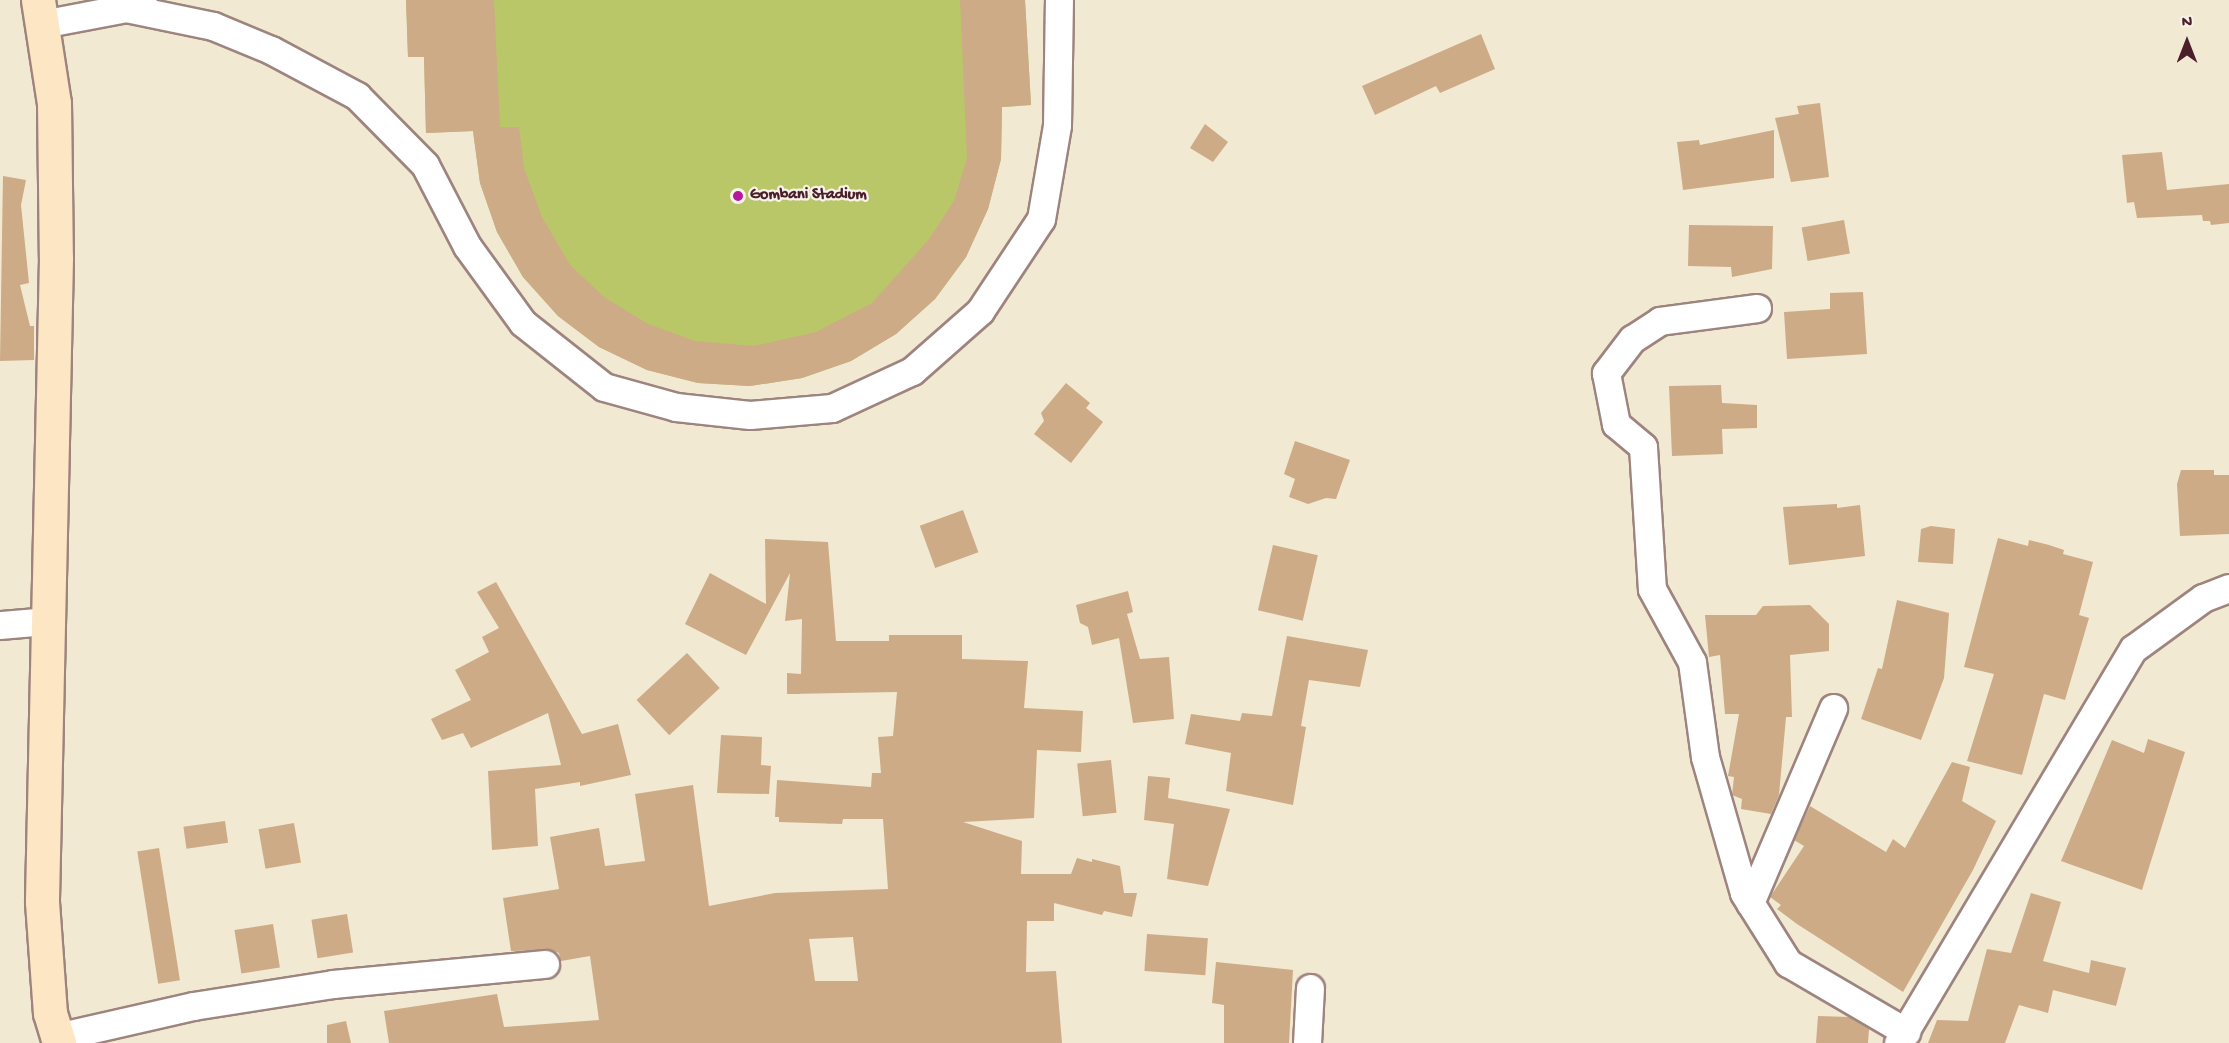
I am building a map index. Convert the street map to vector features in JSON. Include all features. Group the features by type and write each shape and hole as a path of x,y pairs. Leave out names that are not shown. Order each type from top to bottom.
{"main road":[{"path":"40,12 54,103 56,258 42,902 50,1013 58,1040"}],"street":[{"path":"40,12 136,4 213,26 271,50 357,96 425,165 467,246 523,323 604,387 676,407 750,415 832,408 912,371 980,311 1041,219 1057,125 1059,0"},
{"path":"1756,308 1660,321 1632,339 1606,373 1616,424 1643,447 1652,589 1692,662 1705,757 1750,903 1788,963 1902,1038 2133,649 2203,598 2229,588"},
{"path":"0,625 47,621"},
{"path":"1750,903 1833,708"},
{"path":"58,1040 193,1006 333,984 544,964"},
{"path":"1307,1043 1310,988"}],"green space":[{"name":"Gombani Stadium","path":"406,0 1025,0 1031,105 1002,107 1001,159 988,209 966,257 935,299 896,334 851,361 802,378 750,386 698,383 647,370 599,347 558,316 523,277 497,232 480,183 473,131 426,133 424,57 408,57"}],"building":[{"path":"406,0 494,0 500,127 519,127 524,168 542,217 570,265 604,297 648,324 695,341 754,346 816,332 872,303 929,239 954,201 967,158 960,0 1025,0 1031,105 1002,107 1001,159 988,209 966,257 935,299 896,334 851,361 802,378 750,386 698,383 647,370 599,347 558,316 523,277 497,232 480,183 473,131 426,133 424,57 408,57"},
{"path":"1481,34 1495,69 1440,93 1436,86 1375,115 1362,86"},
{"path":"1820,103 1829,177 1791,182 1775,118 1799,114 1797,106"},
{"path":"1205,124 1228,142 1213,162 1190,148"},
{"path":"1774,130 1774,178 1683,190 1677,142 1699,140 1700,145"},
{"path":"2162,152 2167,190 2229,184 2229,223 2211,225 2210,221 2203,221 2202,215 2137,218 2134,202 2127,203 2122,155"},
{"path":"3,176 26,180 21,205 29,283 20,285 30,326 34,326 34,360 0,361"},
{"path":"1844,220 1850,253 1808,261 1802,227"},
{"path":"1689,225 1773,226 1772,269 1732,277 1731,267 1688,266"},
{"path":"1863,292 1867,354 1787,359 1784,312 1830,309 1830,293"},
{"path":"1066,383 1090,403 1086,408 1103,422 1071,463 1034,434 1044,421 1041,413"},
{"path":"1721,385 1722,403 1757,405 1757,428 1722,429 1723,454 1672,456 1669,386"},
{"path":"1295,441 1350,460 1336,499 1326,498 1308,504 1289,497 1295,479 1284,474"},
{"path":"2181,470 2214,470 2214,475 2229,475 2229,534 2180,536 2177,484"},
{"path":"1837,504 1837,508 1860,505 1865,556 1789,565 1783,507"},
{"path":"963,510 978,552 935,568 920,526"},
{"path":"1931,526 1955,529 1953,564 1918,562 1921,529"},
{"path":"1998,538 2028,546 2029,540 2049,545 2064,550 2063,554 2093,562 2079,615 2089,618 2065,700 2044,694 2022,775 1967,761 1994,674 1964,667"},
{"path":"765,539 828,542 836,641 889,641 889,635 962,635 962,659 1028,661 1024,708 1083,711 1081,752 1037,750 1034,818 963,822 1022,841 1021,874 1071,874 1077,858 1092,862 1092,859 1120,866 1124,893 1137,893 1132,917 1104,911 1102,915 1054,903 1054,921 1027,921 1026,972 1056,971 1062,1043 389,1043 384,1011 497,994 504,1027 599,1020 590,956 561,961 559,953 551,950 511,951 503,898 559,889 550,837 599,828 605,866 645,861 635,794 693,785 709,906 775,893 888,889 883,819 843,819 842,824 779,822 779,817 775,817 777,780 871,787 872,773 881,773 878,737 893,736 897,692 787,694 787,673 801,674 802,619 785,621 790,573 746,655 685,624 710,573 766,604","holes":["853,937 858,981 815,981 809,939"]},
{"path":"1273,545 1318,555 1303,621 1258,610"},
{"path":"496,582 582,734 618,724 631,775 580,786 580,782 535,789 538,846 492,850 488,771 561,765 548,713 471,748 463,733 442,740 431,719 471,700 455,670 489,652 482,637 499,628 477,592"},
{"path":"1128,591 1133,612 1127,614 1140,659 1169,657 1174,719 1133,723 1119,638 1092,645 1088,627 1080,623 1076,605"},
{"path":"1897,600 1949,613 1944,678 1921,740 1861,719 1878,668 1882,669"},
{"path":"1810,605 1829,624 1829,651 1790,655 1792,717 1786,717 1779,795 1771,814 1741,809 1742,799 1732,795 1734,777 1728,776 1739,714 1725,714 1720,655 1709,657 1705,615 1756,615 1763,606"},
{"path":"1287,636 1368,650 1360,687 1309,680 1301,726 1306,727 1293,805 1226,791 1231,753 1185,744 1191,714 1240,721 1242,713 1272,716"},
{"path":"687,653 720,688 669,735 637,700"},
{"path":"721,735 762,737 761,765 771,766 769,794 717,793"},
{"path":"2148,739 2185,752 2142,890 2061,861 2112,740 2144,753"},
{"path":"1111,760 1117,813 1083,816 1077,764"},
{"path":"1952,762 1970,767 1962,801 1996,821 1973,870 1903,992 1797,924 1777,909 1781,905 1770,897 1804,846 1794,840 1810,806 1886,852 1893,839 1905,848"},
{"path":"1148,776 1170,778 1168,798 1230,809 1208,886 1167,879 1174,824 1144,820"},
{"path":"225,821 228,843 186,849 183,827"},
{"path":"294,823 301,862 265,869 259,829"},
{"path":"159,848 180,980 158,984 137,851"},
{"path":"2031,893 2061,902 2043,961 2089,973 2091,960 2126,968 2116,1006 2053,990 2048,1013 2019,1005 2005,1043 1928,1043 1937,1020 1968,1021 1987,949 2011,953"},
{"path":"347,914 353,953 318,958 311,920"},
{"path":"273,924 280,967 241,974 234,930"},
{"path":"1147,934 1208,938 1205,975 1144,971"},
{"path":"1216,962 1293,970 1289,1043 1224,1043 1224,1005 1212,1003"},
{"path":"1818,1016 1849,1017 1869,1029 1868,1043 1816,1043"},
{"path":"346,1021 351,1043 327,1043 327,1025"}],"place":[{"name":"Gombani Stadium","path":"738,196"}]}
